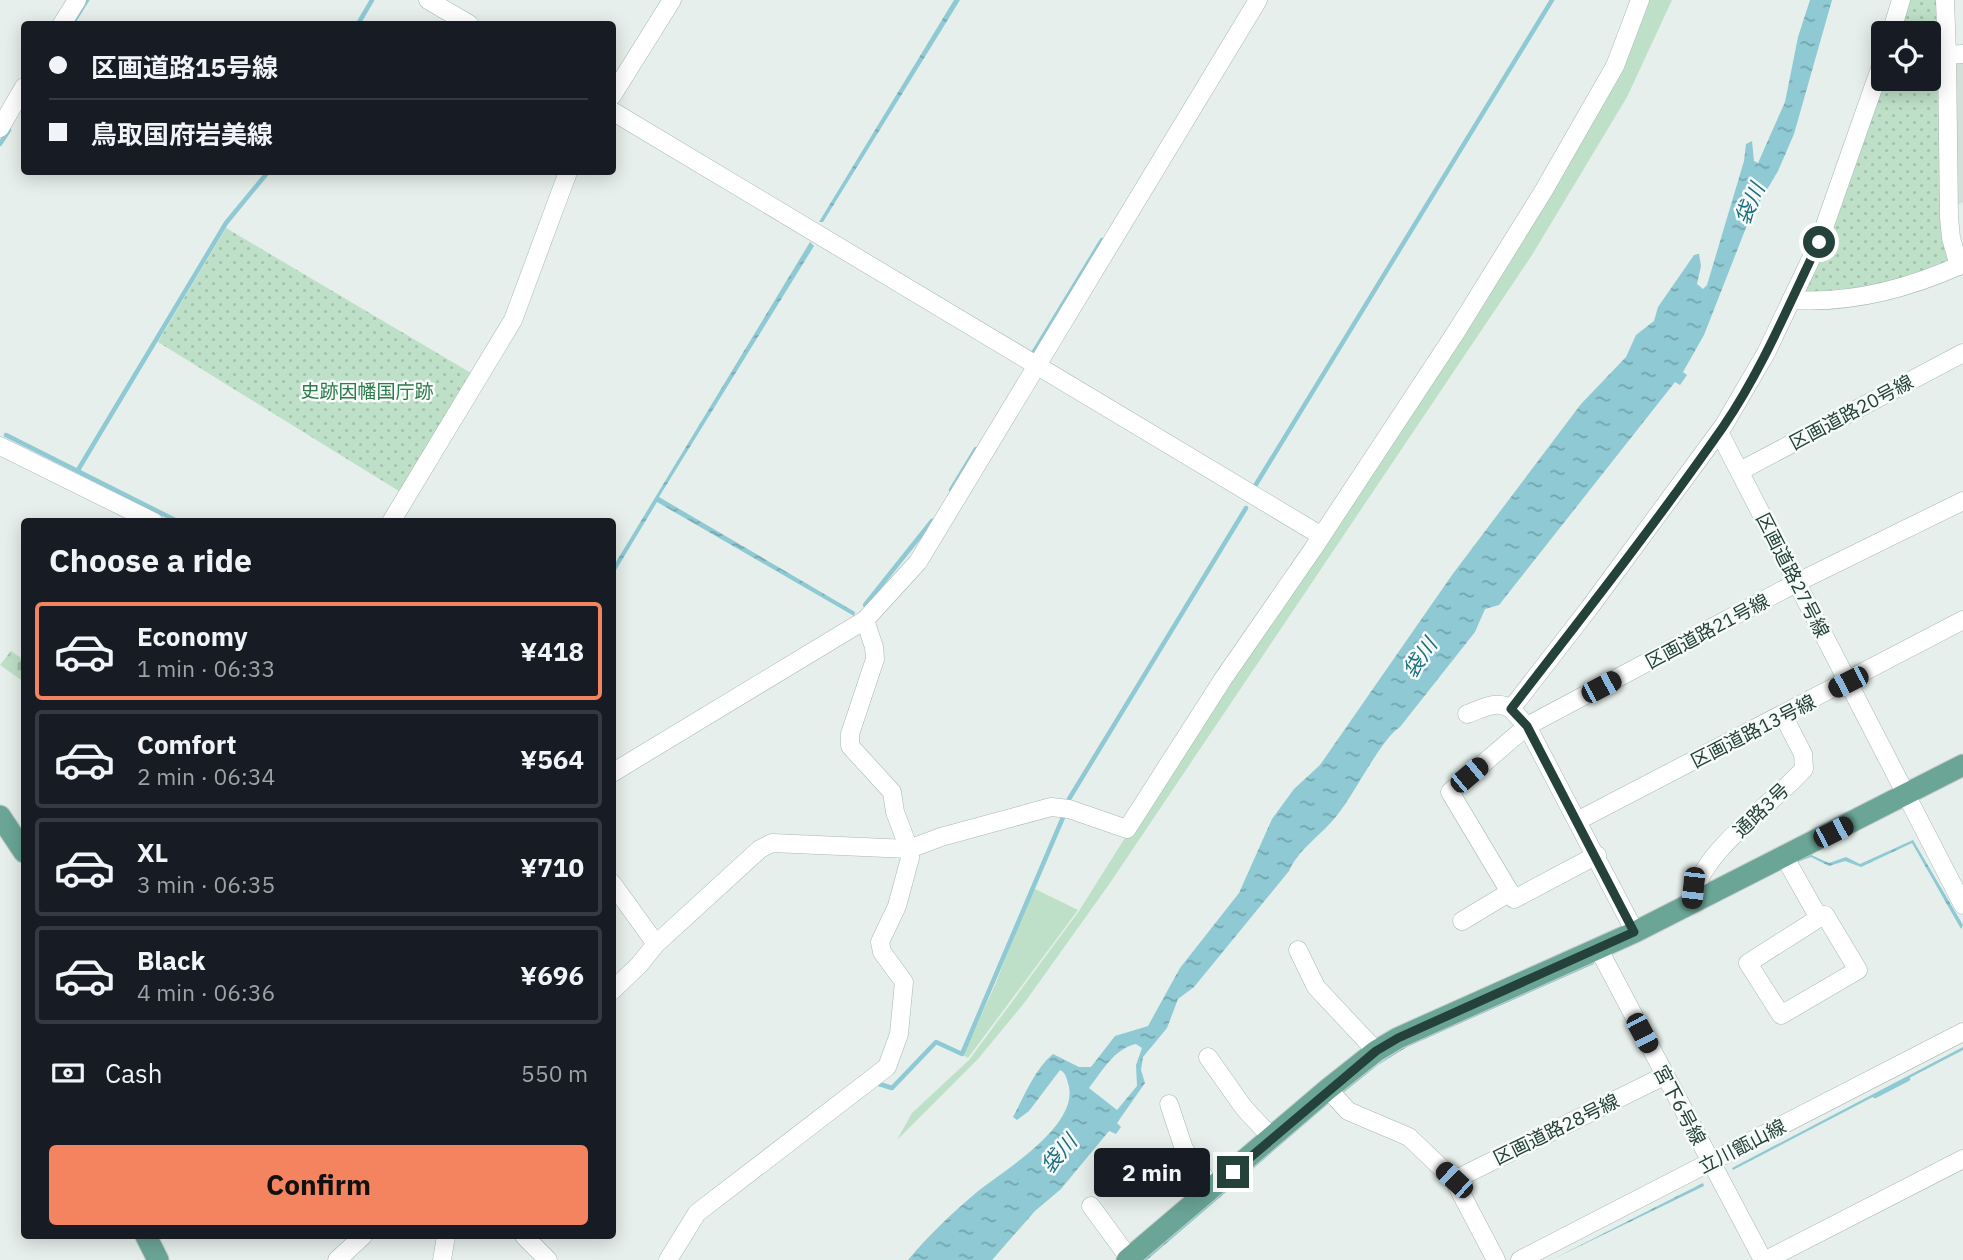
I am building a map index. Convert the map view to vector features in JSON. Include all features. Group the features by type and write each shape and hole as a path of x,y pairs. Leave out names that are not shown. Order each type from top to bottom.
{"main road":[{"path":"1128,1259 1376,1051 1398,1038 1634,932 1963,765"},
{"path":"0,816 21,848"},
{"path":"148,1239 158,1260"}],"street":[{"path":"64,21 77,0"},
{"path":"428,0 464,21"},
{"path":"616,90 672,0"},
{"path":"616,771 865,620 918,562 1258,0"},
{"path":"616,987 656,944 760,849 772,843 909,849 941,837 1051,807 1069,809 1126,829 1456,332 1544,190 1615,66 1640,0"},
{"path":"1895,21 1901,0"},
{"path":"1791,300 1821,302 1877,295 1930,279 1961,265 1951,238 1949,217 1955,55 1945,0"},
{"path":"1511,709 1719,432 1766,353 1819,242 1872,91"},
{"path":"0,128 21,92"},
{"path":"616,113 1320,535"},
{"path":"393,518 513,320 567,175"},
{"name":"区画道路20号線","path":"1740,471 1963,353"},
{"name":"区画道路27号線","path":"1719,432 1961,896"},
{"path":"0,446 146,518"},
{"name":"区画道路21号線","path":"1510,892 1450,792 1527,726 1796,583 1963,501"},
{"path":"668,1260 697,1213 887,1068 899,1034 904,982 882,952 880,942 897,906 910,858 895,812 892,792 850,746 850,734 875,659 865,620"},
{"name":"区画道路13号線","path":"1579,820 1963,620"},
{"path":"1467,714 1493,704 1504,704 1527,726 1579,820 1634,932"},
{"name":"通路3号","path":"1692,903 1693,888 1709,863 1773,795 1804,769 1803,754 1783,715"},
{"path":"1462,921 1510,892 1514,899 1597,855"},
{"path":"1784,856 1819,918"},
{"path":"616,889 656,944"},
{"path":"1825,915 1858,970 1781,1015 1748,963 1819,918 1825,915"},
{"name":"宮下6号線","path":"1598,948 1710,1163 1765,1260"},
{"path":"1298,950 1316,988 1376,1051"},
{"name":"立川甑山線","path":"1520,1260 1963,1032"},
{"path":"1208,1057 1244,1108 1272,1138"},
{"name":"区画道路28号線","path":"1454,1180 1664,1076"},
{"path":"1328,1089 1348,1111 1409,1137 1454,1180 1496,1260"},
{"path":"1169,1104 1184,1149 1213,1189"},
{"path":"1765,1260 1963,1159"},
{"path":"1091,1206 1128,1259"},
{"path":"337,1260 360,1239"},
{"path":"442,1260 446,1239"},
{"path":"527,1239 548,1260"}],"shaded area":[{"path":"1963,60 1963,202 1954,207 1950,61"}],"green space":[{"path":"1645,0 1672,0 1627,97 1532,255 1110,883 1025,1002 978,1059 897,1140 912,1113 969,1060 1079,911 1187,739 1387,448"},
{"path":"1907,0 1939,0 1940,21 1901,21"},
{"path":"1941,35 1954,263 1889,288 1807,293 1802,288 1878,91 1941,91"},
{"name":"史跡因幡国庁跡","path":"226,228 471,373 402,493 158,342"},
{"path":"11,651 21,658 21,680 0,665"},
{"path":"1033,888 1078,910 968,1058 963,1055 995,985"}],"water":[{"path":"954,0 960,0 823,222 819,222"},
{"name":"袋川","path":"1810,0 1832,0 1794,134 1778,171 1749,220 1704,335 1683,372 1687,375 1680,385 1675,382 1499,605 1485,609 1475,632 1385,743 1338,814 1299,855 1289,871 1194,987 1178,999 1167,1028 1143,1057 1141,1070 1145,1083 1117,1123 1121,1127 1116,1134 1109,1131 1061,1189 1035,1211 992,1260 908,1260 932,1233 977,1192 1036,1147 1062,1117 1068,1102 1069,1087 1060,1070 1029,1111 1017,1120 1013,1117 1030,1083 1046,1060 1053,1054 1079,1067 1091,1067 1115,1036 1148,1026 1180,968 1239,893 1272,819 1294,789 1320,765 1452,575 1581,404 1626,357 1636,335 1654,321 1658,307 1694,255 1699,254 1701,266 1697,284 1703,289 1707,285 1744,161 1746,144 1752,141 1754,161 1758,163 1785,102 1798,37","holes":["1136,1044 1142,1048 1136,1065 1137,1086 1117,1110 1089,1088 1121,1050"]},
{"path":"810,242 814,246 659,497 855,612 854,616 657,502 616,570 616,562"},
{"path":"1913,840 1963,925 1961,929 1912,843 1861,867 1845,861 1829,866 1811,857 1795,863 1793,861 1809,854 1829,863 1846,857 1860,864"},
{"path":"1592,962 1594,964 1407,1047 1378,1065 1338,1097 1336,1095 1402,1047"},
{"path":"1963,1047 1963,1050 1733,1170 1732,1168"},
{"path":"1334,1099 1147,1260 1142,1260"},
{"path":"1703,1183 1704,1186 1551,1260"}],"waterway":[{"path":"74,21 87,0"},
{"path":"360,21 372,0"},
{"path":"1255,486 1552,0"},
{"path":"0,144 9,130"},
{"path":"78,470 226,223 266,175"},
{"path":"1032,355 1102,240"},
{"path":"6,435 171,518"},
{"path":"951,490 976,449"},
{"path":"1069,799 1246,508"},
{"path":"865,605 932,521"},
{"path":"876,1083 892,1088 936,1042 962,1054 1064,815"},
{"path":"1875,1096 1908,1079"}],"route":[{"path":"1233,1172 1376,1051 1398,1038 1634,932 1579,820 1527,726 1511,709 1724,425 1766,353 1819,242"}]}
